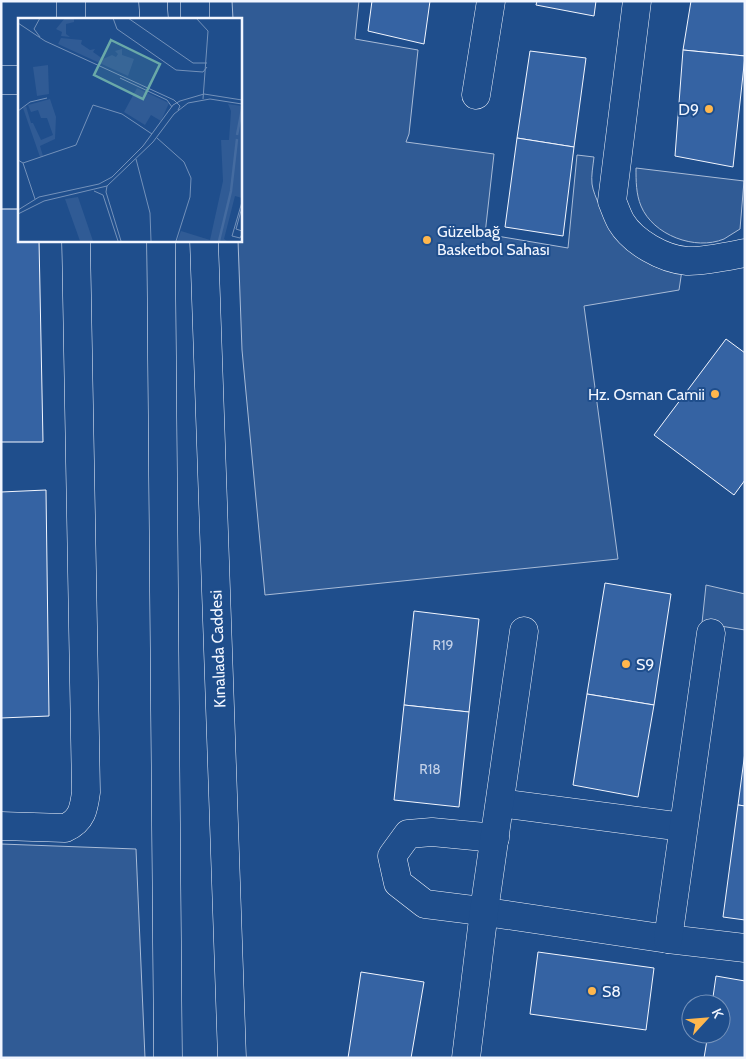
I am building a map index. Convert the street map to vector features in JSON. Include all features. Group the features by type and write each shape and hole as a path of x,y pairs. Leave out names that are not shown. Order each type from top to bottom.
{"main road":[{"path":"71,1 71,18"},
{"path":"153,1 154,18"},
{"path":"195,1 195,18"},
{"path":"476,95 491,1"},
{"path":"637,1 612,200 616,213 622,224 637,238 649,248 666,256 687,261 745,253"},
{"path":"1,80 18,80"},
{"path":"1,826 65,828 78,821 84,810 86,792 76,241"},
{"path":"161,241 168,1058"},
{"name":"Kınalıada Caddesi","path":"204,241 232,1058"},
{"path":"466,1058 484,911 524,631"},
{"path":"668,939 711,633"},
{"path":"500,803 683,827"},
{"path":"495,838 432,832 408,834 392,856 398,883 425,904 668,939 745,948"}],"shaded area":[{"path":"232,1 359,1 355,39 418,50 409,134 406,142 494,154 485,234 568,248 577,155 594,157 592,184 595,195 607,219 625,243 645,261 654,266 682,270 679,290 584,306 618,559 265,595 242,350 238,241 241,241 241,18 233,18"},
{"path":"636,168 744,181 740,229 724,239 700,243 676,238 665,232 655,225 641,206 637,192"},
{"path":"706,585 745,594 745,630 702,623"},
{"path":"1,844 136,849 145,1058 1,1058"}],"building":[{"path":"372,1 430,1 424,44 368,31"},
{"path":"537,1 596,1 594,16 536,5"},
{"path":"691,1 745,1 745,56 683,50"},
{"name":"D9","path":"683,50 745,56 733,167 675,156"},
{"path":"530,51 586,58 574,147 517,138"},
{"path":"517,138 574,147 563,236 505,227"},
{"path":"1,209 18,209 18,241 39,241 43,442 1,442"},
{"name":"Hz. Osman Camii","path":"726,339 745,353 745,480 734,495 654,435"},
{"path":"46,490 49,716 1,718 1,492"},
{"name":"S9","path":"605,583 671,594 654,705 587,694"},
{"name":"R19","path":"414,611 479,619 469,712 404,705"},
{"path":"587,694 654,705 638,797 573,785"},
{"name":"R18","path":"404,705 469,712 459,807 394,800"},
{"path":"745,752 745,806 738,805"},
{"path":"738,805 745,806 745,920 723,917"},
{"name":"S8","path":"538,952 654,968 646,1030 530,1014"},
{"path":"361,972 424,982 411,1058 348,1058"},
{"path":"716,976 745,981 745,1058 704,1058 706,1044 731,1044 731,994 713,994"}],"place":[{"name":"D9","path":"709,109"},
{"name":"Güzelbağ Basketbol Sahası","path":"427,240"},
{"name":"Hz. Osman Camii","path":"715,394"},
{"name":"S9","path":"626,664"},
{"name":"S8","path":"592,991"}]}
